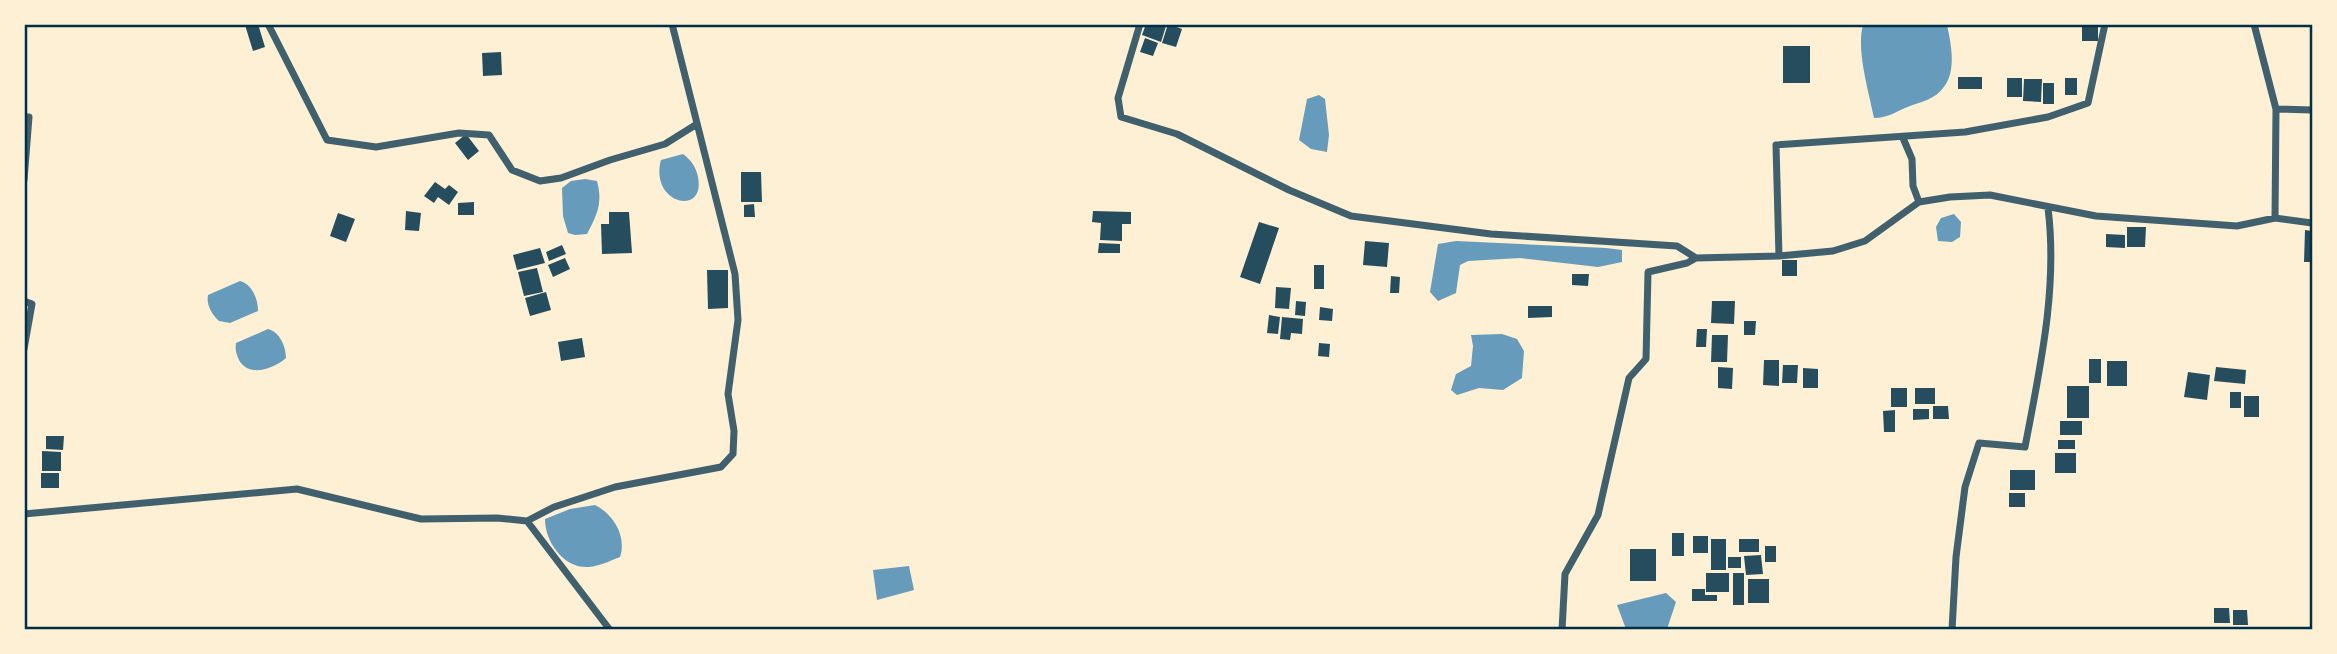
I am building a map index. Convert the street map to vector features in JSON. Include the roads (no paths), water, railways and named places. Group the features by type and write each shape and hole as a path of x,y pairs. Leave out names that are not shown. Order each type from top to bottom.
{"street":[{"path":"268,24 327,141 376,147 459,133 489,135 512,170 541,181 561,178 666,144 697,124"},
{"path":"24,513 297,489 421,519 498,518 527,521 555,507 615,487 721,467 733,454 734,430 728,394 738,320 735,274 672,24"},
{"path":"1140,24 1118,99 1121,117 1177,134 1351,216 1491,234 1677,246 1696,258"},
{"path":"1779,256 1776,145 1965,132 2048,117 2088,103 2105,24"},
{"path":"2254,24 2276,109 2275,218"},
{"path":"2276,109 2312,110"},
{"path":"24,117 29,117 24,180"},
{"path":"1903,138 1912,159 1913,186 1919,202"},
{"path":"1562,629 1565,574 1598,515 1629,379 1646,359 1648,272 1687,263 1696,258 1779,256 1833,251 1865,241 1919,202 1950,197 1990,195 2096,216 2237,226 2275,218 2312,223"},
{"path":"1952,629 1956,557 1965,487 1979,443 2025,447 2047,331 2051,232 2048,208"},
{"path":"24,301 32,304 24,349"},
{"path":"527,521 610,629"}],"water":[{"path":"1863,25 1947,25 1951,66 1943,88 1928,100 1888,116 1874,118 1862,59"},
{"path":"1319,95 1325,99 1329,135 1327,152 1311,149 1299,140 1307,99"},
{"path":"683,154 693,164 698,177 698,190 694,197 687,201 670,195 663,187 659,175 661,160"},
{"path":"571,181 597,181 599,202 587,234 575,235 568,233 563,216 562,188"},
{"path":"1954,214 1961,222 1960,237 1952,242 1938,241 1936,227 1941,218"},
{"path":"1456,241 1622,250 1622,262 1598,267 1520,258 1468,261 1460,265 1456,293 1438,301 1430,292 1438,244"},
{"path":"240,281 248,285 253,293 258,311 230,323 219,321 210,309 208,295"},
{"path":"268,329 276,333 281,340 286,358 261,370 243,366 236,351 236,343"},
{"path":"1502,334 1517,339 1524,351 1522,378 1503,390 1479,388 1457,395 1451,390 1456,374 1471,366 1471,335"},
{"path":"595,505 617,526 622,541 620,557 597,566 572,564 552,545 545,519 570,509"},
{"path":"909,566 914,590 877,600 873,570"},
{"path":"1666,593 1676,602 1667,629 1626,629 1617,605"}]}
